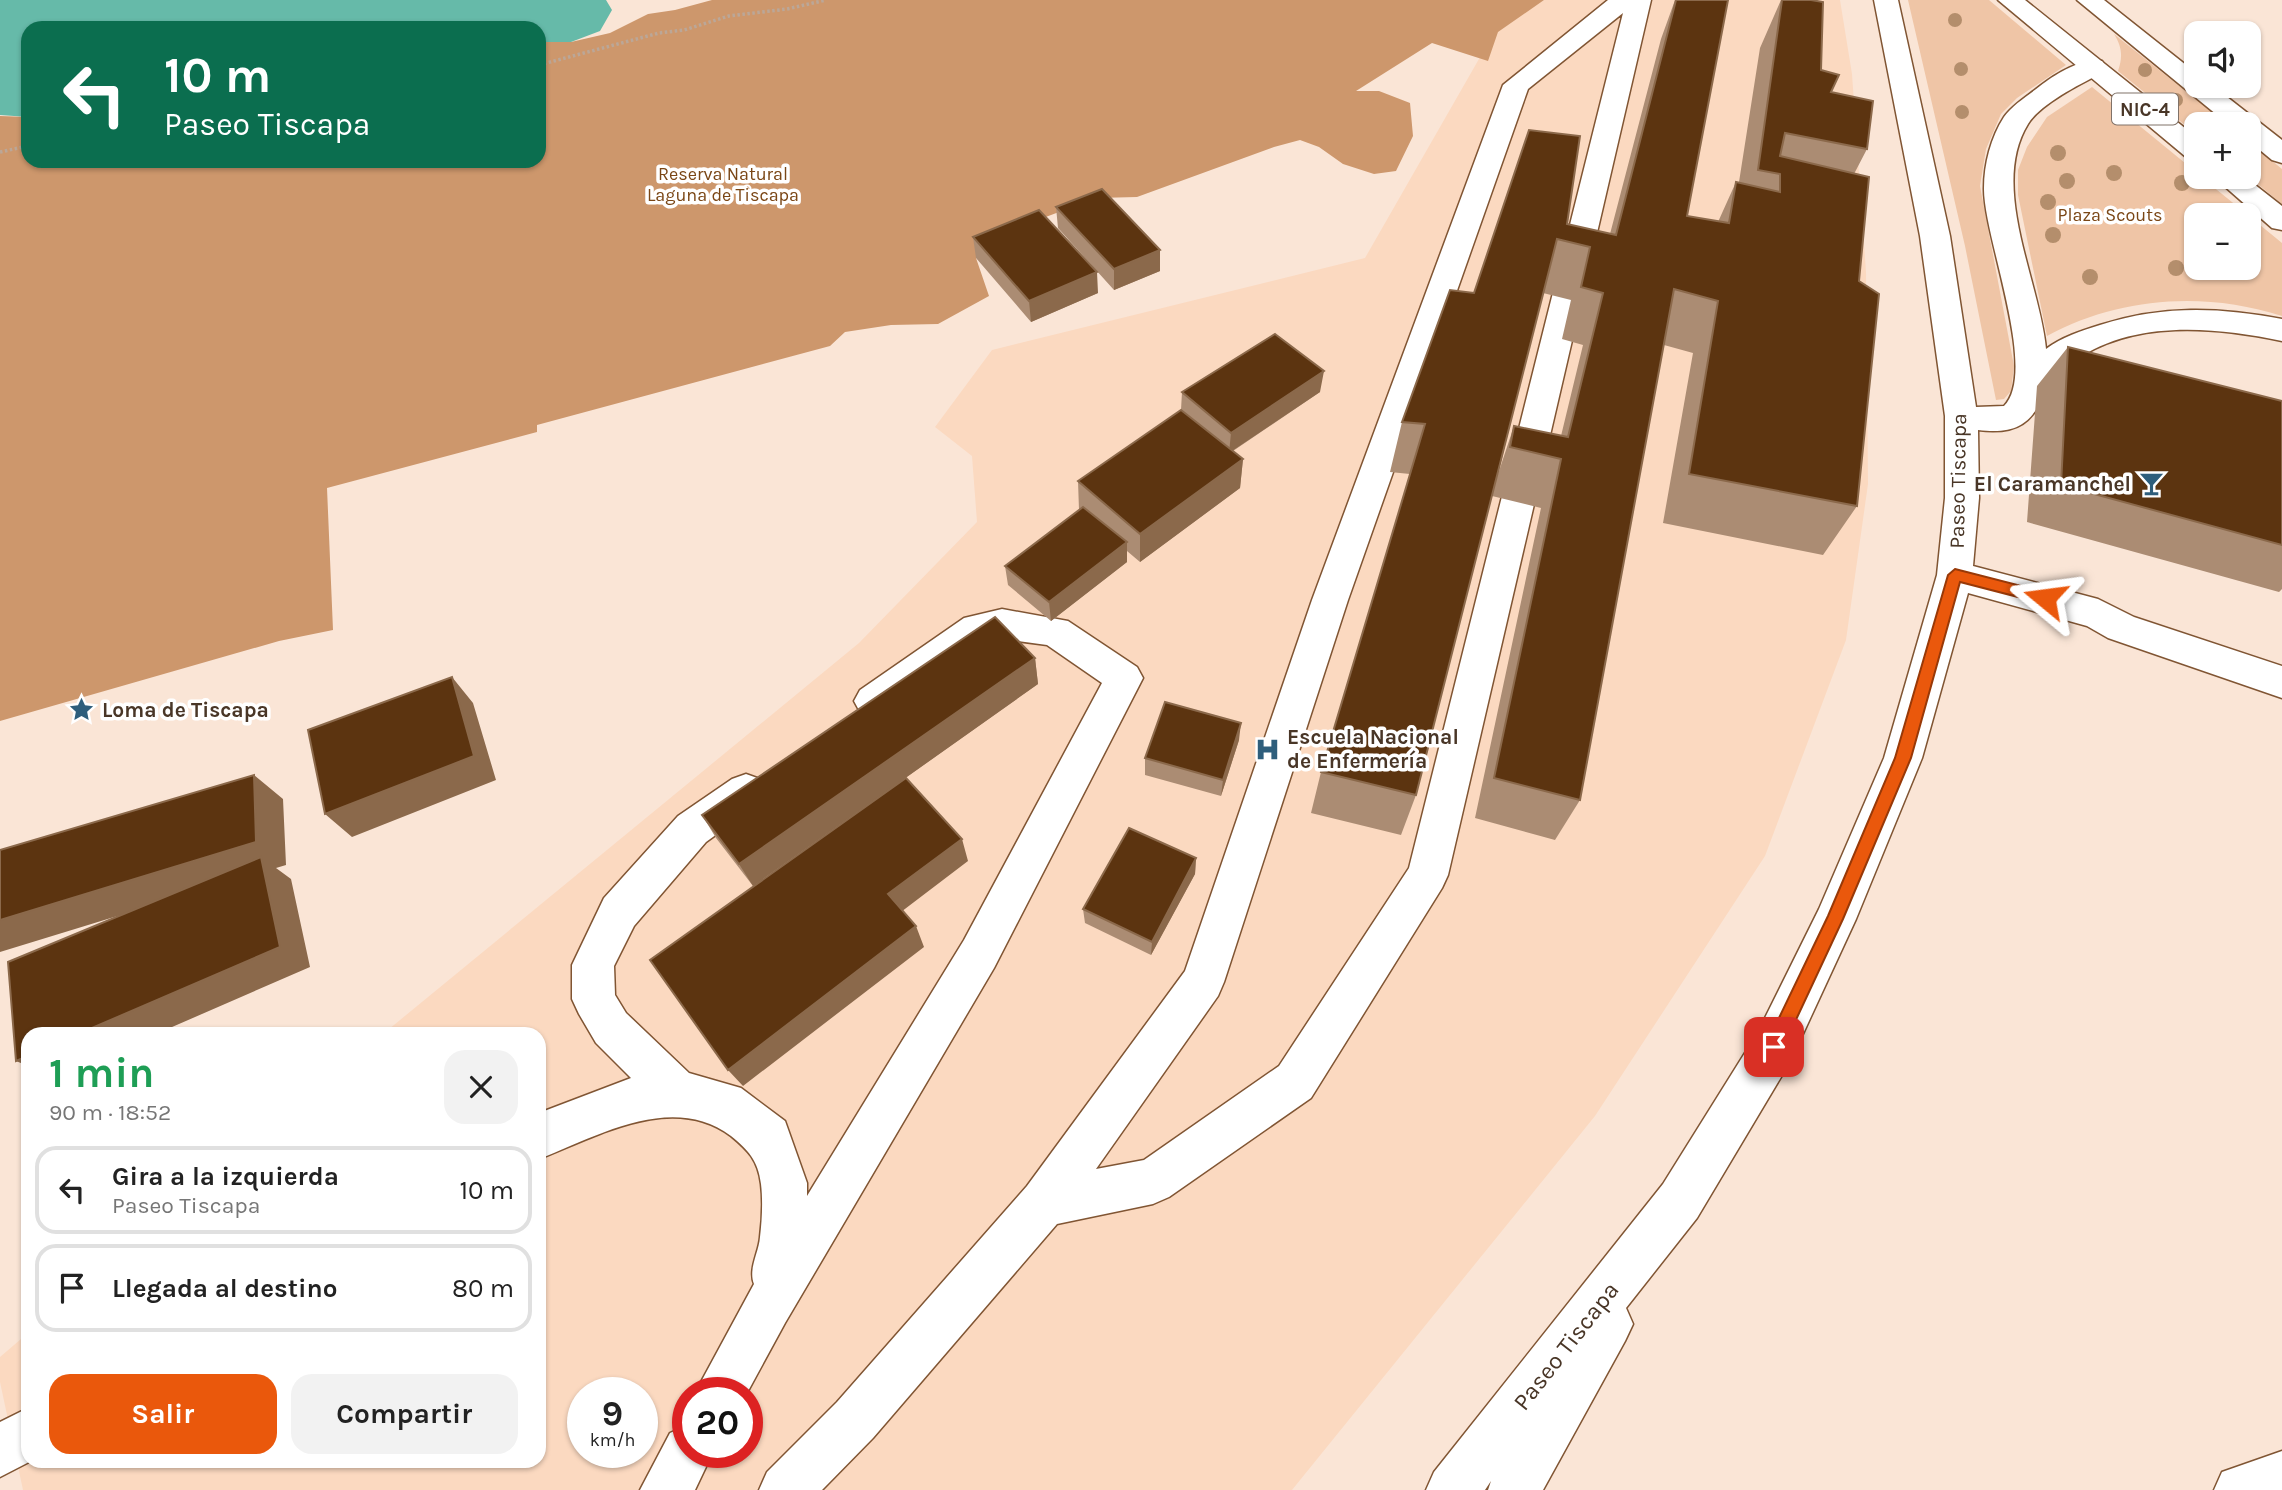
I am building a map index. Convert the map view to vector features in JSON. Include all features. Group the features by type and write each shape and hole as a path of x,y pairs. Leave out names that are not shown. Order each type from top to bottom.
{"main road":[{"path":"785,1490 855,1420 1044,1203 1203,982 1331,600 1516,85 1624,0"},
{"path":"1044,1203 1153,1181 1295,1082 1429,875 1639,0"},
{"name":"Paseo Tiscapa","path":"1514,1490 1680,1201 1774,1047 1835,919 1903,758 1955,575 1962,498 1961,416 1935,236 1886,0"},
{"name":"NIC-4","path":"2010,0 2184,141"},
{"path":"2029,394 2032,368 2030,344 1998,190 2002,154 2016,119 2055,87 2093,67 2100,56 2098,40 2066,0"},
{"name":"NIC-4","path":"2089,0 2229,112"},
{"path":"2261,137 2282,154"},
{"path":"2243,189 2282,221"},
{"path":"1961,416 2005,419 2017,414 2055,358 2090,340 2126,327 2190,317 2242,321 2282,330"},
{"path":"1955,575 2019,590 2098,614 2121,628 2282,682"},
{"path":"729,1377 768,1306 979,954 1124,678 1055,631 1002,624 976,628 840,724"},
{"path":"677,1093 611,1028 594,999 593,965 619,912 692,829 772,772"},
{"path":"546,1133 633,1100 677,1093 725,1104 769,1137 784,1183 784,1239 768,1306"},
{"name":"Paseo Tiscapa","path":"1452,1490 1680,1201"},
{"path":"0,1451 21,1438"},
{"path":"666,1490 678,1468"},
{"path":"2240,1490 2282,1477"}],"path":[{"path":"546,63 659,33 684,30 729,16 788,9 826,0"},
{"path":"0,152 21,148"}],"shaded area":[{"name":"Escuela Nacional de Enfermería","path":"1544,0 1840,0 1852,74 1866,272 1868,484 1846,640 1765,856 1595,1116 1292,1490 23,1490 0,1382 0,1357 21,1339 21,1468 546,1468 546,1027 392,1027 859,643 977,522 972,456 935,427 992,350 1365,258 1499,24"}],"green space":[{"name":"Reserva Natural Laguna de Tiscapa","path":"712,0 1544,0 1498,32 1488,61 1432,43 1356,91 1379,91 1410,103 1413,136 1396,171 1374,174 1343,164 1319,147 1300,140 1137,197 1097,198 1024,225 976,258 989,296 938,324 891,325 845,332 830,346 537,425 537,432 327,488 333,630 279,641 0,721 0,116 21,117 21,168 546,168 546,42 571,42 610,33 648,14"},
{"path":"1908,0 1989,0 2066,65 2017,98 2001,114 1986,149 1980,186 2014,366 2011,391 2004,399 1996,400 1965,246"},
{"path":"2114,34 2184,90 2184,98 2194,98 2212,112 2184,112 2184,124 2118,71 2121,61 2119,43"},
{"name":"Plaza Scouts","path":"2092,87 2184,162 2184,189 2216,189 2233,203 2184,203 2184,280 2261,280 2261,226 2282,243 2282,316 2222,303 2162,302 2103,313 2047,336 2018,195 2018,170 2027,147 2047,117"},
{"path":"2261,152 2282,169 2282,204 2261,187"}],"water":[{"path":"0,0 606,0 612,10 600,31 571,42 546,42 546,21 21,21 21,116 0,115"}],"building":[{"path":"1676,0 1728,0 1687,216 1729,223 1736,182 1780,192 1780,174 1758,170 1782,0 1823,2 1821,70 1839,75 1831,92 1873,101 1867,149 1785,133 1780,156 1869,177 1859,281 1879,294 1857,506 1689,474 1718,301 1674,289 1580,800 1494,778 1561,459 1510,447 1514,426 1568,437 1603,293 1581,287 1590,247 1557,239 1416,795 1321,772 1425,424 1402,422 1450,290 1474,293 1529,130 1580,136 1567,224 1616,235"},
{"path":"1102,189 1160,250 1114,269 1056,207"},
{"path":"1039,210 1097,272 1029,301 973,237"},
{"path":"1275,334 1324,371 1231,433 1182,392"},
{"path":"2068,347 2282,401 2282,545 2061,485"},
{"path":"1181,410 1243,459 1140,534 1078,481"},
{"path":"1083,507 1127,542 1049,602 1005,566"},
{"path":"995,617 1035,658 739,864 702,815"},
{"path":"452,677 474,756 325,814 308,730"},
{"path":"1165,702 1241,723 1223,780 1145,758"},
{"path":"254,775 256,842 0,920 0,850"},
{"path":"906,778 962,839 888,894 916,926 728,1070 650,960"},
{"path":"1129,828 1196,858 1152,942 1083,909"},
{"path":"261,857 280,947 94,1027 21,1027 21,1059 16,1061 8,962"}],"place":[{"name":"El Caramanchel","path":"2151,484"},
{"name":"Loma de Tiscapa","path":"82,710"},
{"name":"Escuela Nacional de Enfermería","path":"1267,749"}],"route":[{"path":"1774,1047 1835,919 1903,758 1955,575 2045,598"}]}
